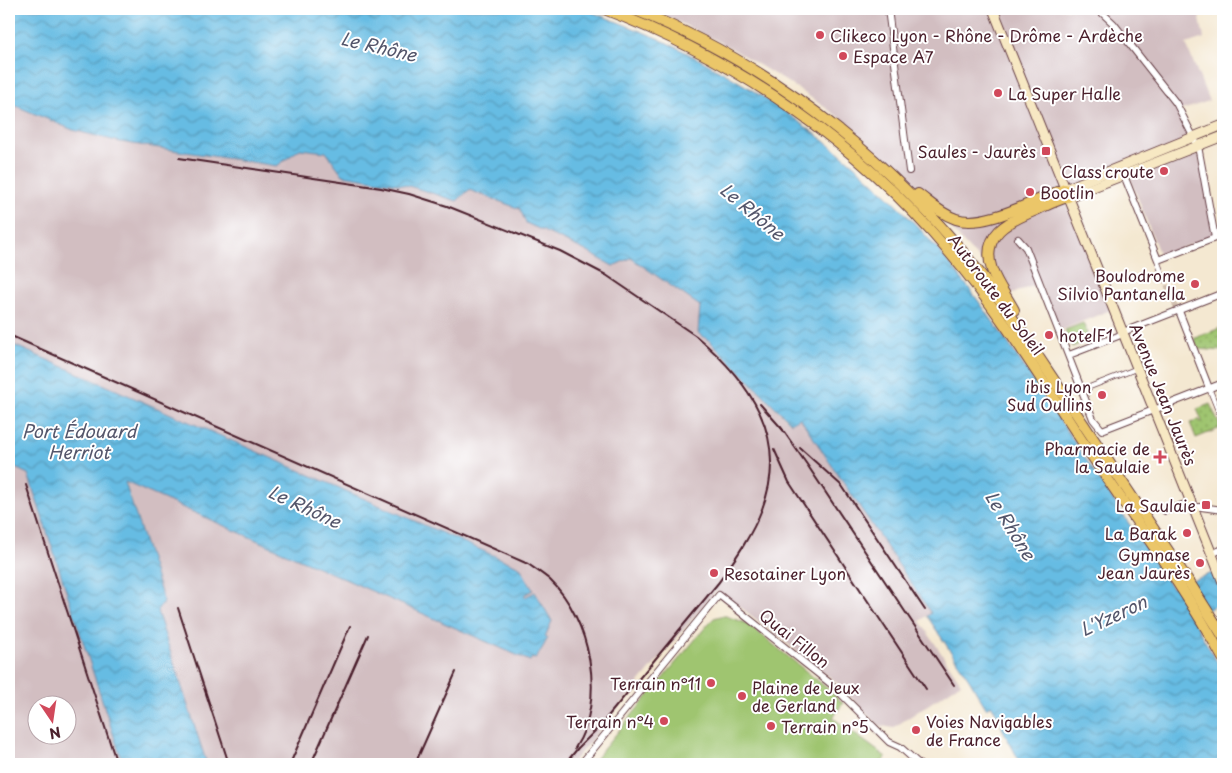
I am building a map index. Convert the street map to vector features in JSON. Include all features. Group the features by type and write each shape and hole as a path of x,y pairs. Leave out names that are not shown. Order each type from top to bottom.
{"highway":[{"name":"Autoroute du Soleil","path":"604,9 687,45 768,92 838,143 882,181 910,209 950,252 997,314 1200,618 1223,658"},
{"name":"Autoroute du Soleil","path":"633,9 697,38 763,76 810,107 872,157 924,208 964,253 1003,304 1187,578 1223,636"},
{"path":"872,157 941,212 966,222 978,222 989,219 1067,193"},
{"path":"1046,368 993,271 990,252 996,234 1005,224 1067,193"}],"main road":[{"name":"Avenue Jean Jaurès","path":"993,9 1223,582"},
{"path":"1122,171 1193,137 1223,125"},
{"path":"1067,193 1122,171 1223,136"}],"street":[{"path":"888,9 909,171"},
{"path":"1098,9 1116,26 1176,102 1198,146 1215,238 1158,260"},
{"path":"1122,171 1164,278"},
{"path":"1018,240 1026,248 1093,419 1099,428 1104,430 1223,383"},
{"path":"1069,355 1118,336 1123,332 1177,309 1223,293"},
{"path":"1177,309 1223,423"},
{"path":"1082,390 1133,370 1138,370"},
{"path":"1165,511 1192,505 1223,510"},
{"path":"1212,554 1223,549"},
{"name":"Quai Fillon","path":"581,764 719,596 831,684 889,742 900,747 919,764"}],"shaded area":[{"path":"652,9 1198,9 1204,38 1186,44 1209,101 1179,111 1198,151 1218,234 1160,256 1127,169 1067,192 1113,309 1059,331 1040,283 1011,294 897,170 849,124 797,88 726,45"},
{"name":"Port Édouard Herriot","path":"9,103 73,130 120,142 195,154 277,166 300,149 326,152 343,175 409,186 457,201 469,190 520,209 584,250 613,266 631,257 701,306 698,333 710,341 790,423 800,418 931,613 920,621 961,683 893,728 878,725 835,681 739,606 716,591 571,764 207,764 157,611 164,602 126,482 530,661 532,658 536,659 547,639 535,593 525,598 520,567 9,343"},
{"name":"Port Édouard Herriot","path":"9,465 28,474 123,764 9,764"}],"green space":[{"path":"1083,323 1088,336 1081,339 1082,343 1072,347 1065,330"},
{"path":"1223,327 1223,351 1198,349 1194,338"},
{"path":"1210,404 1221,428 1196,438 1190,423 1199,419 1200,422 1202,421 1197,409"},
{"name":"Plaine de Jeux de Gerland","path":"721,616 748,624 828,689 843,703 833,718 886,757 880,764 591,764 709,623 714,618"}],"water":[{"path":"9,9 584,9 659,39 695,57 764,98 830,145 890,198 954,269 1002,334 1172,588 1223,569 1223,600 1193,620 1223,672 1223,764 1021,764 1002,728 1002,722 991,705 986,708 927,616 931,613 800,418 791,423 710,341 698,333 700,306 631,258 613,266 526,223 520,209 469,190 457,201 409,186 343,175 326,152 300,149 277,166 120,142 73,130 9,103"},
{"name":"Port Édouard Herriot","path":"9,343 520,567 533,590 524,595 525,597 535,592 552,621 545,637 548,638 536,659 532,658 530,661 125,482 164,602 157,611 207,764 123,764 28,474 9,465"}],"tunnel":[{"path":"1164,279 1176,308"}],"railway":[{"path":"706,9 717,12"},
{"path":"179,158 381,188 409,194 447,206 560,251 606,275 696,336 733,372 748,392 759,412 767,434 771,458 769,483 762,509 753,528 743,547 719,582 599,727 565,764"},
{"path":"9,335 528,564 542,574 564,596 584,637 590,660 592,684 590,707 585,729 575,748"},
{"path":"760,404 783,430"},
{"path":"780,426 954,685"},
{"path":"800,448 842,486 925,610"},
{"path":"774,449 789,482 926,689"},
{"path":"26,485 117,764"},
{"path":"178,608 229,764"},
{"path":"290,764 350,626"},
{"path":"311,764 368,635"},
{"path":"415,764 456,672"}],"place":[{"name":"Clikeco Lyon - Rhône - Drôme - Ardèche","path":"820,35"},
{"name":"Espace A7","path":"843,56"},
{"name":"La Super Halle","path":"998,93"},
{"name":"Saules - Jaurès","path":"1046,151"},
{"name":"Class'croute","path":"1164,171"},
{"name":"Bootlin","path":"1030,192"},
{"name":"Boulodrome Silvio Pantanella","path":"1195,284"},
{"name":"hotelF1","path":"1049,335"},
{"name":"ibis Lyon Sud Oullins","path":"1102,395"},
{"name":"Pharmacie de la Saulaie","path":"1160,457"},
{"name":"La Saulaie","path":"1206,505"},
{"name":"La Barak","path":"1187,533"},
{"name":"Gymnase Jean Jaurès","path":"1200,563"},
{"name":"Resotainer Lyon","path":"714,573"},
{"name":"Terrain n°11","path":"711,683"},
{"name":"Plaine de Jeux de Gerland","path":"742,696"},
{"name":"Terrain n°4","path":"664,721"},
{"name":"Terrain n°5","path":"771,726"},
{"name":"Voies Navigables de France","path":"916,730"}],"water label":[{"name":"Le Rhône","path":"379,46"},
{"name":"Le Rhône","path":"753,211"},
{"name":"Le Rhône","path":"305,506"},
{"name":"Le Rhône","path":"1011,525"},
{"name":"L'Yzeron","path":"1113,615"}]}
